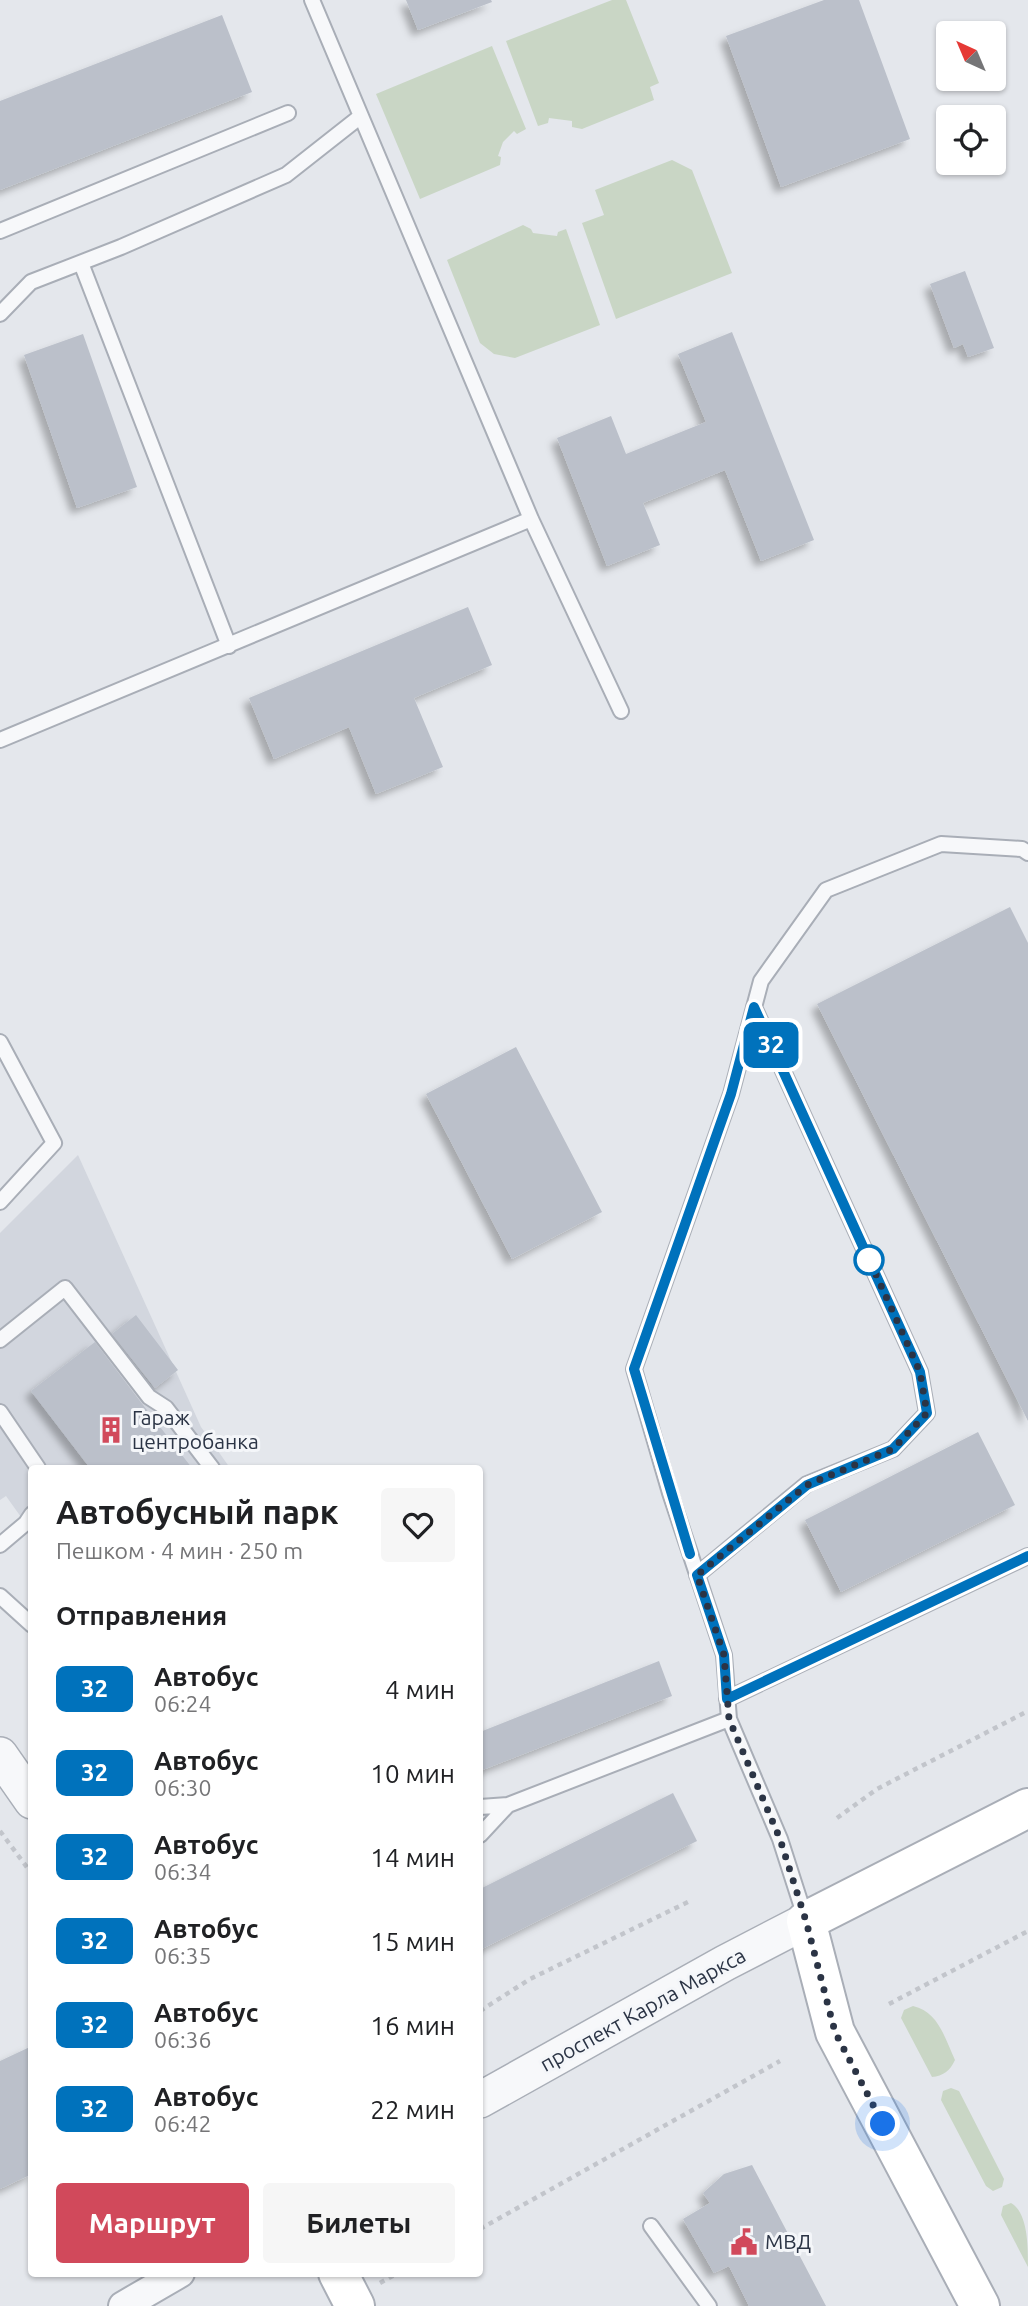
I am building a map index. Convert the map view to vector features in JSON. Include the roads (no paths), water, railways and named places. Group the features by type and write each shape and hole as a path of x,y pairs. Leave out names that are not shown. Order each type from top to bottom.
{"main road":[{"name":"проспект Карла Маркса","path":"806,1921 1028,1808"},
{"path":"806,1921 835,2032 979,2306"},
{"path":"340,2277 355,2306"}],"street":[{"path":"0,1755 28,1795"},
{"name":"проспект Карла Маркса","path":"483,2098 725,1963 806,1921"},
{"path":"124,2306 173,2277"}],"lane":[{"path":"312,0 531,519 621,711"},
{"path":"0,231 288,113"},
{"path":"0,314 31,282 286,175 361,116"},
{"path":"81,263 229,646"},
{"path":"0,740 531,519"},
{"path":"806,1921 780,1839 729,1719 724,1655 634,1369 731,1094 761,982 826,890 941,844 1022,849 1028,853"},
{"path":"697,1575 807,1485 893,1449 927,1413 920,1372 754,1007"},
{"path":"0,1042 54,1143 0,1202"},
{"path":"0,1340 65,1287 149,1397 166,1408 210,1465"},
{"path":"0,1412 36,1465"},
{"path":"0,1545 28,1520"},
{"path":"727,1699 1028,1556"},
{"path":"0,1596 28,1621"},
{"path":"483,1807 508,1805 729,1719"},
{"path":"483,1832 508,1805"},
{"path":"651,2226 709,2306"}],"place":[{"name":"Гараж центробанка","path":"111,1430"},
{"name":"МВД","path":"744,2242"}]}
